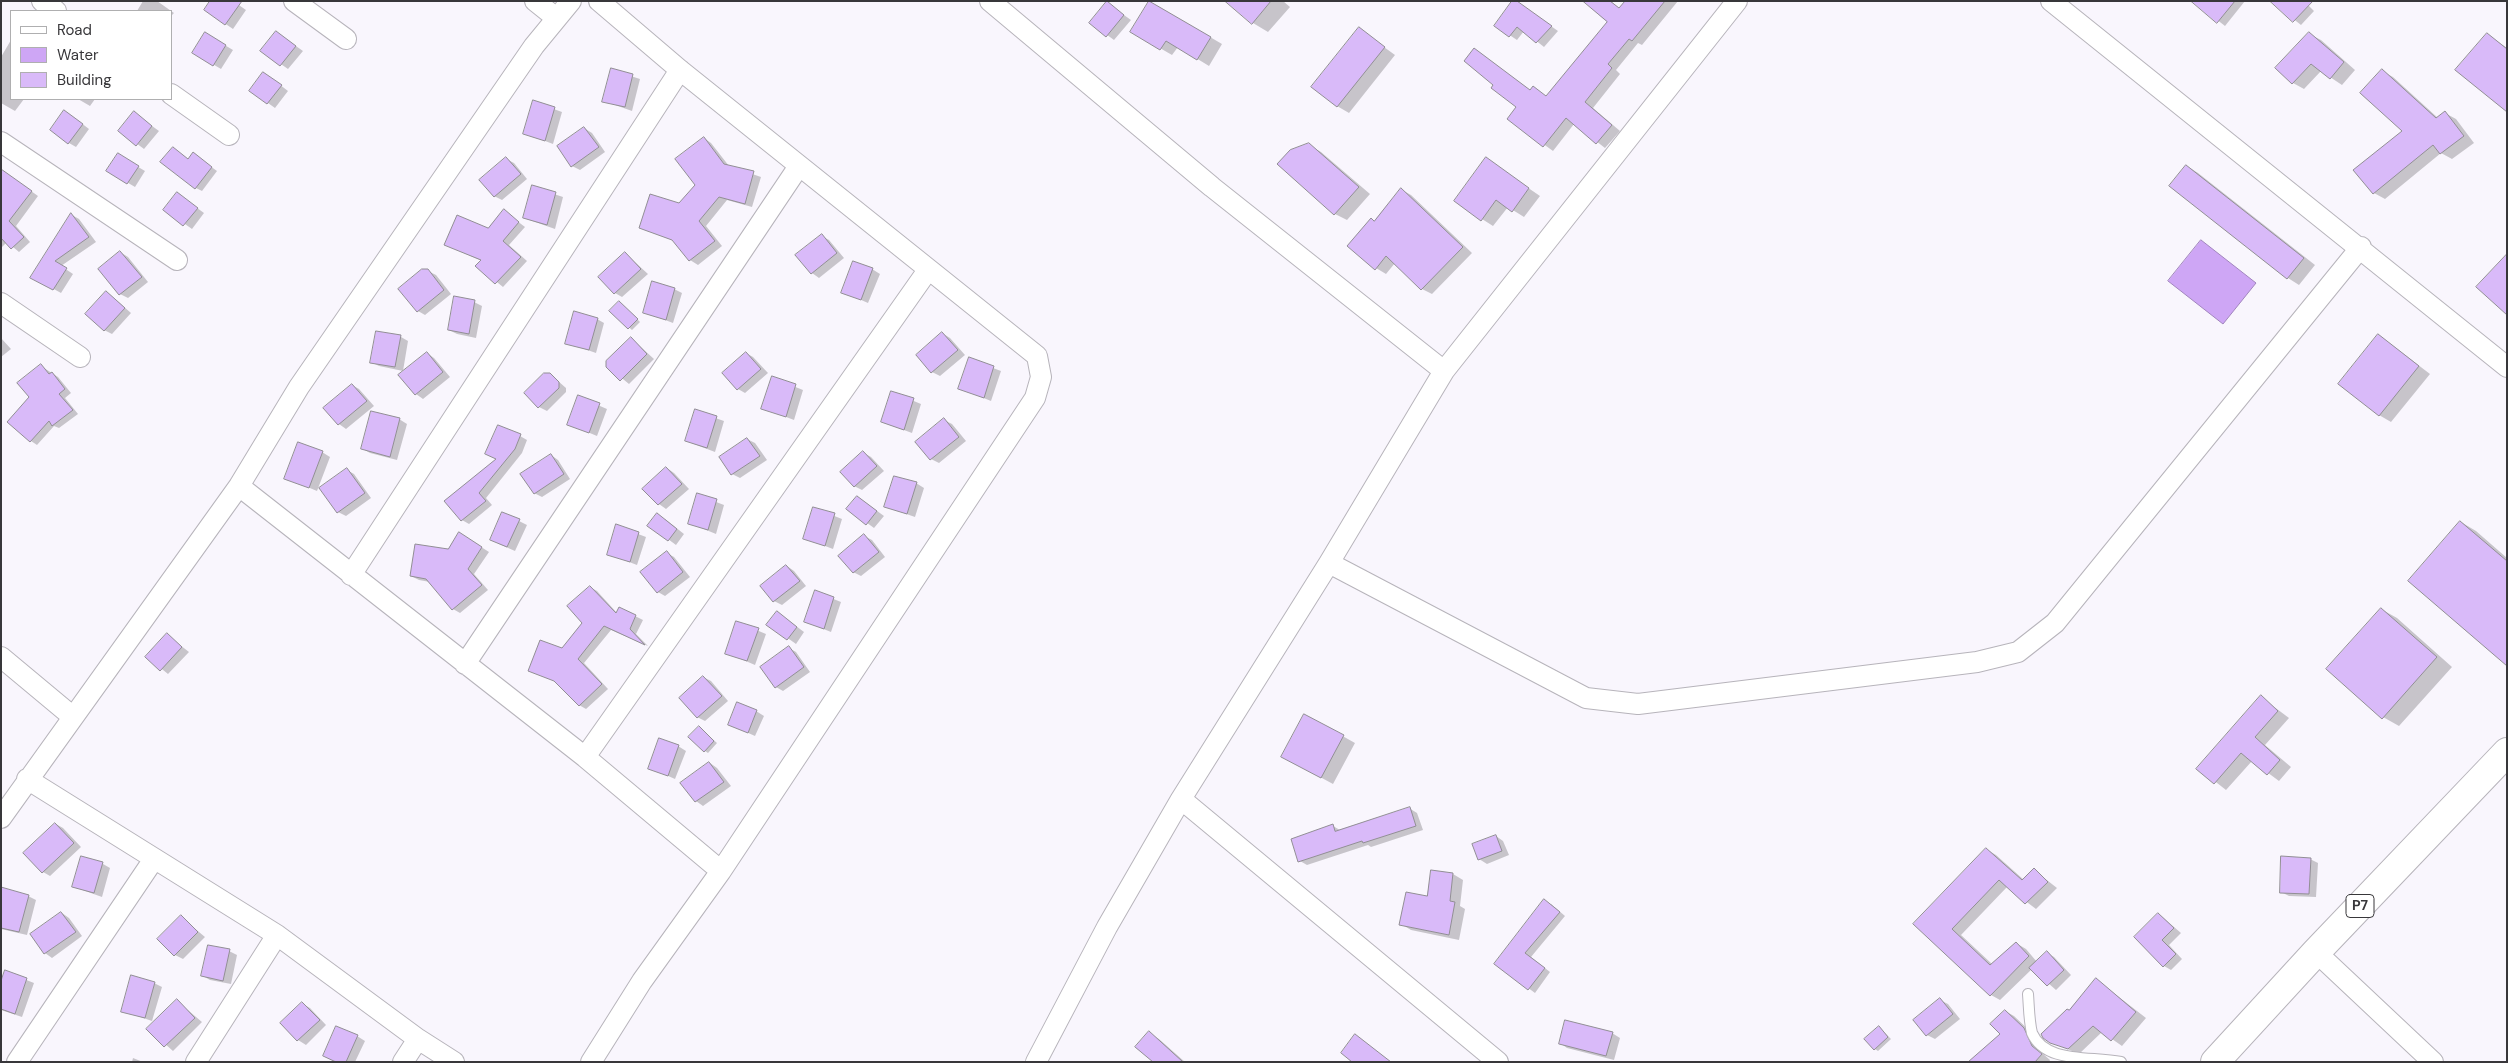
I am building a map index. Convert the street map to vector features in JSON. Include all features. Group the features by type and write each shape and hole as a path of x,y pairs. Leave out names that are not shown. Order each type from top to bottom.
{"highway":[{"name":"P7","path":"2216,1062 2316,952 2507,752"}],"street":[{"path":"42,1 55,10"},
{"path":"294,1 346,39"},
{"path":"535,1 555,17"},
{"path":"1,818 27,779 239,486 299,387 555,17 571,1"},
{"path":"591,1062 642,981 721,871 1035,398 1041,377 1037,356 680,70 600,1"},
{"path":"990,1 1212,187 1444,370"},
{"path":"1036,1062 1107,927 1181,799 1329,563 1444,370 1737,1"},
{"path":"2052,1 2361,247 2507,367"},
{"path":"351,575 680,70"},
{"path":"172,95 229,135"},
{"path":"1,142 177,260"},
{"path":"465,664 799,166"},
{"path":"1329,563 1586,698 1638,704 1977,662 2018,652 2055,623 2361,247"},
{"path":"585,757 928,270"},
{"path":"1,303 80,357"},
{"path":"239,486 585,757 721,871"},
{"path":"1,657 73,716"},
{"path":"27,779 277,935 418,1039 454,1062"},
{"path":"1181,799 1498,1062"},
{"path":"17,1062 154,859"},
{"path":"196,1062 277,935"},
{"path":"2316,952 2433,1062"},
{"path":"403,1062 418,1039"}],"lane":[{"path":"2028,994 2032,1032 2038,1047 2049,1058 2060,1061 2104,1059 2121,1062"}],"water":[{"path":"2201,240 2256,283 2223,324 2168,281"}],"building":[{"path":"210,1 242,1 225,25 204,10"},
{"path":"1107,1 1124,15 1106,37 1089,23"},
{"path":"1149,1 1211,37 1197,60 1166,41 1160,50 1130,32"},
{"path":"1225,1 1271,1 1252,24"},
{"path":"1512,1 1517,1 1552,26 1536,43 1517,27 1509,37 1494,26"},
{"path":"1583,1 1610,1 1619,8 1625,1 1665,1 1632,41 1629,39 1608,64 1612,68 1585,102 1612,125 1596,144 1566,118 1543,147 1507,119 1516,107 1491,88 1493,85 1464,61 1474,48 1530,90 1533,86 1546,96 1607,22"},
{"path":"2191,1 2235,1 2217,23"},
{"path":"2270,1 2313,1 2293,22"},
{"path":"1359,27 1385,47 1337,107 1311,87"},
{"path":"276,31 296,46 280,66 260,51"},
{"path":"205,32 226,45 213,66 192,53"},
{"path":"2309,32 2344,62 2330,79 2311,64 2292,84 2275,68"},
{"path":"2487,33 2507,49 2507,112 2455,70"},
{"path":"611,68 633,74 625,107 602,102"},
{"path":"2382,69 2436,118 2445,111 2464,136 2440,154 2433,145 2373,194 2353,170 2402,131 2360,93"},
{"path":"263,72 282,85 267,104 249,91"},
{"path":"533,100 555,107 545,141 523,134"},
{"path":"64,110 83,124 68,144 50,130"},
{"path":"134,111 152,126 136,146 118,131"},
{"path":"584,127 599,147 571,167 557,146"},
{"path":"704,137 724,164 754,171 745,204 719,197 699,221 715,241 689,261 672,240 639,228 650,194 679,203 695,185 675,159"},
{"path":"1309,143 1359,187 1334,215 1277,164 1290,150"},
{"path":"173,147 188,159 193,152 212,167 195,189 160,162"},
{"path":"118,153 139,166 127,184 106,171"},
{"path":"506,157 521,174 494,197 479,180"},
{"path":"1486,157 1529,188 1512,212 1496,200 1481,221 1454,201"},
{"path":"2186,165 2304,258 2287,279 2169,186"},
{"path":"1,169 32,191 9,221 24,237 11,249 1,238"},
{"path":"532,185 556,192 547,225 523,218"},
{"path":"1401,188 1463,247 1421,290 1386,256 1375,270 1347,246 1371,218 1374,221"},
{"path":"177,192 198,208 183,226 163,210"},
{"path":"504,209 519,222 503,241 521,257 495,284 475,266 481,260 444,245 457,215 488,228"},
{"path":"71,213 89,237 55,261 67,268 53,290 30,278"},
{"path":"822,234 837,253 811,274 795,255"},
{"path":"120,251 142,277 119,295 98,269"},
{"path":"625,252 641,269 614,294 598,277"},
{"path":"2507,254 2507,315 2476,287"},
{"path":"853,261 873,268 861,300 841,293"},
{"path":"422,269 428,269 444,290 417,312 398,289"},
{"path":"652,281 675,288 666,320 643,313"},
{"path":"106,291 125,308 104,331 85,314"},
{"path":"454,296 475,300 469,334 448,330"},
{"path":"619,301 638,319 628,329 609,311"},
{"path":"574,311 598,318 589,350 565,344"},
{"path":"376,331 401,335 395,367 370,363"},
{"path":"942,332 958,350 931,373 916,355"},
{"path":"2378,334 2419,366 2379,416 2338,384"},
{"path":"631,337 647,354 620,381 606,367 606,361"},
{"path":"427,352 443,372 415,395 398,375"},
{"path":"746,352 761,369 737,390 722,373"},
{"path":"969,357 994,366 984,398 958,389"},
{"path":"41,364 49,374 52,372 65,389 59,394 73,410 52,426 49,421 30,442 7,422 29,397 17,383"},
{"path":"544,373 550,373 559,382 559,388 538,408 524,393"},
{"path":"772,376 796,384 786,417 761,409"},
{"path":"352,384 367,401 338,425 323,408"},
{"path":"891,391 914,398 904,430 881,422"},
{"path":"578,395 600,403 589,433 567,425"},
{"path":"695,409 717,416 707,448 685,441"},
{"path":"371,411 400,418 390,457 361,449"},
{"path":"944,418 959,437 930,460 915,442"},
{"path":"498,425 521,434 515,449 479,493 486,501 461,521 444,501 496,459 485,454"},
{"path":"747,438 760,456 731,475 719,457"},
{"path":"298,442 323,451 309,488 284,479"},
{"path":"863,451 877,466 854,487 840,472"},
{"path":"551,454 564,474 534,494 520,474"},
{"path":"666,467 682,484 658,505 642,489"},
{"path":"347,468 365,493 337,513 319,488"},
{"path":"894,476 917,482 907,514 884,507"},
{"path":"697,493 717,499 708,530 688,524"},
{"path":"857,496 877,511 866,525 846,509"},
{"path":"813,507 835,513 825,546 803,539"},
{"path":"502,512 520,519 507,547 490,540"},
{"path":"657,513 677,529 668,541 647,526"},
{"path":"2460,521 2507,561 2507,666 2408,581"},
{"path":"616,524 639,532 630,562 607,555"},
{"path":"459,532 482,547 468,569 482,585 452,610 426,579 410,576 415,544 448,549"},
{"path":"864,534 879,552 853,573 838,556"},
{"path":"667,551 683,572 657,593 640,572"},
{"path":"786,565 800,581 773,602 760,586"},
{"path":"590,586 616,613 619,607 636,615 630,629 645,645 604,626 578,659 602,684 579,706 554,681 528,671 540,640 562,648 582,623 567,606"},
{"path":"815,590 834,597 824,629 804,622"},
{"path":"2381,608 2437,657 2382,719 2326,669"},
{"path":"777,611 797,627 787,640 766,625"},
{"path":"736,621 759,628 747,661 725,654"},
{"path":"167,633 182,647 160,671 145,657"},
{"path":"789,646 804,667 775,688 760,667"},
{"path":"703,676 722,696 697,718 679,698"},
{"path":"2261,695 2278,711 2255,737 2280,760 2267,775 2241,753 2214,784 2196,769"},
{"path":"737,702 757,710 748,733 728,725"},
{"path":"1304,714 1344,735 1321,778 1281,757"},
{"path":"699,726 714,741 704,752 688,737"},
{"path":"659,738 679,745 668,776 648,769"},
{"path":"709,762 724,782 695,802 680,783"},
{"path":"1410,807 1416,826 1298,862 1291,839 1333,824 1335,831"},
{"path":"55,823 74,843 42,873 23,853"},
{"path":"1496,835 1502,851 1478,860 1472,844"},
{"path":"1986,848 2022,880 2034,868 2048,882 2025,904 1999,880 1952,929 1990,965 2016,942 2029,956 1990,996 1913,924"},
{"path":"81,856 103,862 94,893 72,887"},
{"path":"2281,856 2311,858 2309,894 2280,893"},
{"path":"1431,870 1453,873 1450,901 1455,902 1449,935 1399,925 1406,892 1427,896"},
{"path":"1,887 29,895 19,932 1,928"},
{"path":"1544,899 1560,912 1525,953 1545,968 1528,990 1494,964"},
{"path":"61,912 76,932 44,954 30,934"},
{"path":"2158,913 2174,928 2162,940 2176,954 2163,967 2134,937"},
{"path":"181,915 198,932 174,956 157,939"},
{"path":"208,945 230,949 223,981 201,976"},
{"path":"2047,951 2064,970 2047,986 2029,968"},
{"path":"5,970 27,978 15,1014 1,1009 1,981"},
{"path":"131,975 155,982 145,1018 121,1012"},
{"path":"2096,978 2136,1012 2111,1041 2093,1026 2068,1049 2050,1043 2043,1038 2041,1034 2067,1009 2069,1010"},
{"path":"1940,998 1953,1014 1926,1036 1913,1020"},
{"path":"177,999 195,1018 164,1047 146,1029"},
{"path":"302,1002 320,1020 297,1041 280,1023"},
{"path":"2005,1010 2024,1028 2032,1046 2042,1054 2035,1062 1968,1062 2000,1034 1990,1024"},
{"path":"1565,1020 1613,1032 1606,1056 1559,1044"},
{"path":"336,1026 358,1035 346,1062 336,1062 323,1056"},
{"path":"1879,1026 1888,1037 1874,1050 1864,1039"},
{"path":"1149,1031 1183,1062 1153,1062 1135,1047"},
{"path":"1355,1034 1391,1062 1352,1062 1341,1053"}]}
